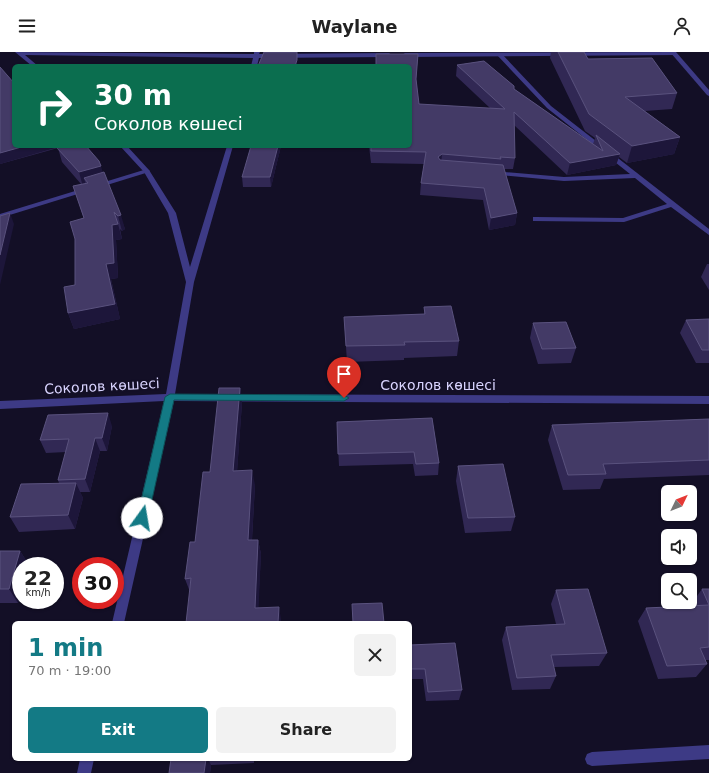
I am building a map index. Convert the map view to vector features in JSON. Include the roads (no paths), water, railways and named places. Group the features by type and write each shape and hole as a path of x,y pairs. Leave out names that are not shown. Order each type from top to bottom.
{"street":[{"path":"18,52 257,54 674,53 709,94"},
{"path":"18,52 33,64"},
{"path":"254,64 257,54"},
{"path":"498,54 549,107 709,233"},
{"path":"125,148 147,171 172,213 190,282"},
{"path":"118,621 170,397 190,282 229,148"},
{"path":"0,216 147,171"},
{"path":"487,173 564,179 637,176"},
{"path":"536,219 624,220 673,204"},
{"name":"Соколов көшесі","path":"0,405 170,397 709,400"},
{"path":"592,759 709,752"},
{"path":"84,773 87,761"}]}
